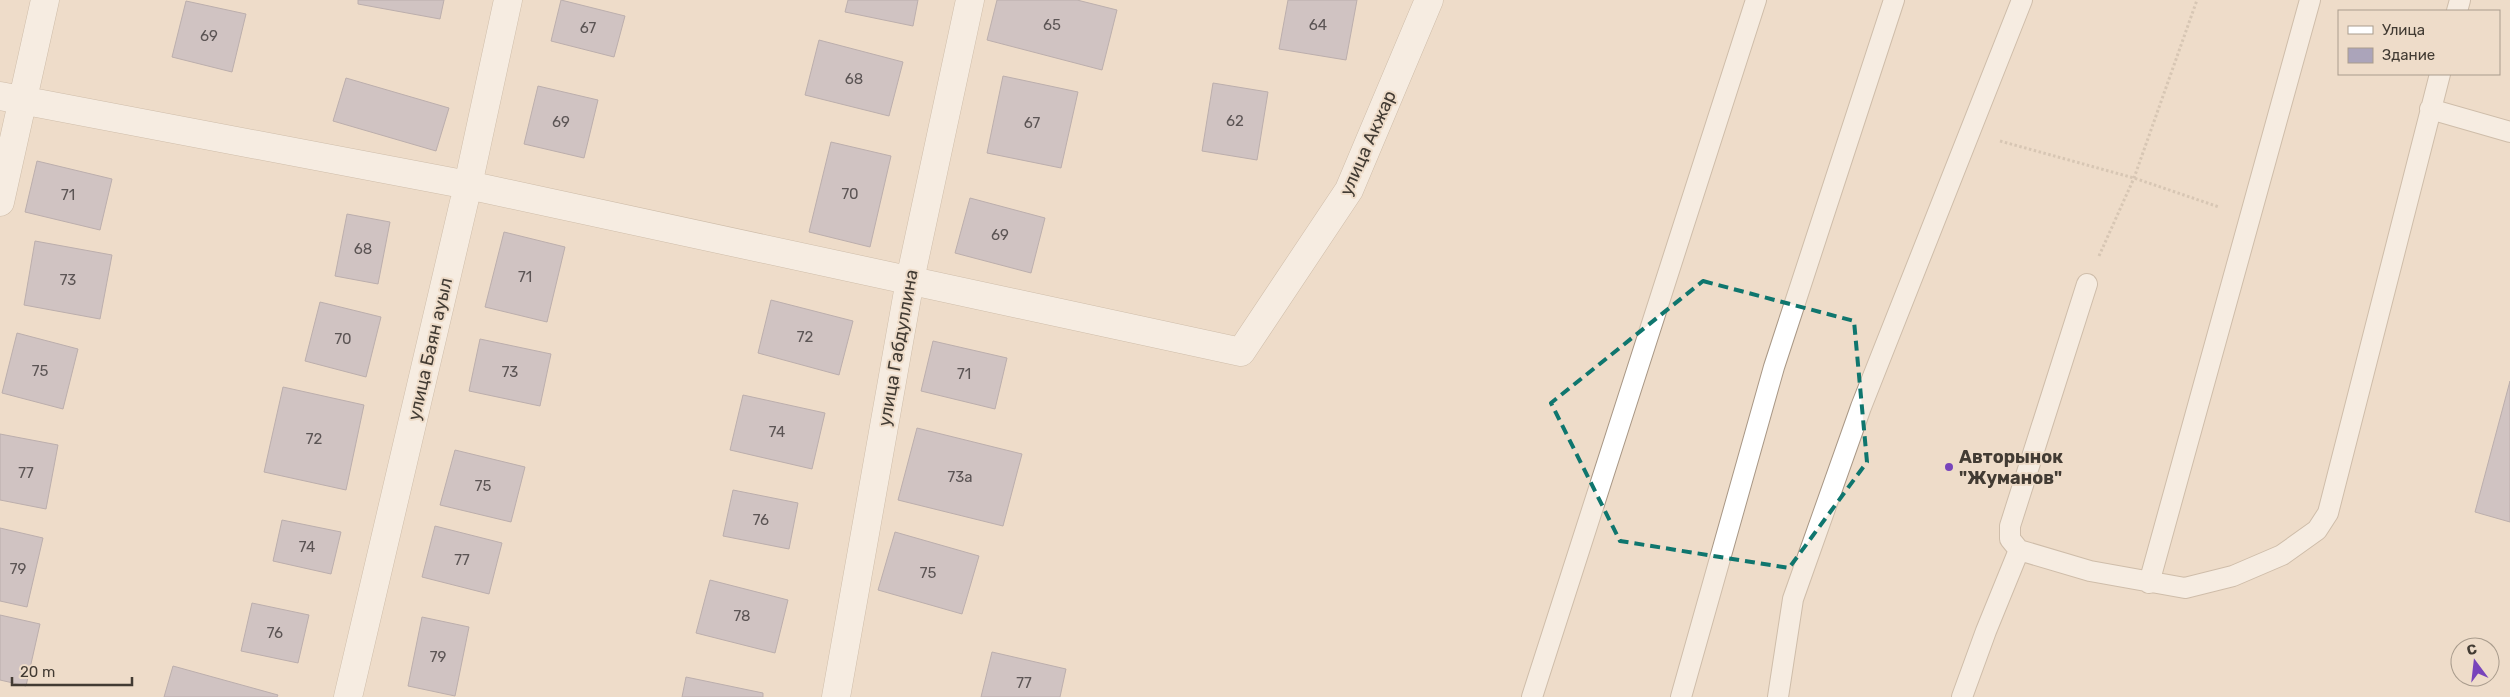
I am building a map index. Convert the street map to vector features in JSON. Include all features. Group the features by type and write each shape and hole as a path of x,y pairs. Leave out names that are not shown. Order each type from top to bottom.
{"street":[{"path":"0,202 12,98 45,0"},
{"name":"улица Баян ауыл","path":"348,697 468,185 508,0"},
{"name":"улица Габдуллина","path":"836,697 910,280 970,0"},
{"name":"улица Акжар","path":"910,280 1241,352 1349,190 1430,0"},
{"path":"12,98 468,185 910,280"}],"lane":[{"path":"1532,697 1756,0"},
{"path":"1682,697 1774,367 1894,0"},
{"path":"1778,697 1784,644 1793,599 1861,407 2022,0"},
{"path":"2149,583 2310,0"},
{"path":"2087,284 2010,526 2010,538 2019,550 2090,571 2185,588 2233,576 2282,555 2317,530 2328,513 2440,75"},
{"path":"2430,109 2510,132"},
{"path":"1962,697 2019,550"}],"path":[{"path":"2087,284 2134,178 2198,0"},
{"path":"1968,133 2134,178 2250,218"}],"highlighted area":[{"path":"1703,281 1854,321 1867,462 1789,568 1620,541 1551,403"}],"building":[{"path":"358,0 444,0 440,19 358,4"},
{"path":"561,0 625,16 614,57 551,41"},
{"path":"848,0 918,0 913,26 845,12"},
{"path":"997,0 1077,0 1117,10 1102,70 987,40"},
{"path":"1288,0 1357,0 1346,60 1279,49"},
{"path":"186,1 246,14 232,72 172,57"},
{"path":"819,40 903,62 889,116 805,95"},
{"path":"1003,76 1078,92 1061,168 987,153"},
{"path":"346,78 449,108 436,151 333,121"},
{"path":"1213,83 1268,92 1257,160 1202,151"},
{"path":"538,86 598,100 584,158 524,144"},
{"path":"831,142 891,156 870,247 809,232"},
{"path":"37,161 112,179 100,230 25,212"},
{"path":"970,198 1045,218 1031,273 955,253"},
{"path":"347,214 390,222 378,284 335,276"},
{"path":"504,232 565,247 547,322 485,307"},
{"path":"35,241 112,255 100,319 24,305"},
{"path":"771,300 853,321 839,375 758,353"},
{"path":"320,302 381,317 366,377 305,361"},
{"path":"17,333 78,349 63,409 2,393"},
{"path":"480,339 551,354 540,406 469,391"},
{"path":"933,341 1007,358 995,409 921,391"},
{"path":"2510,381 2510,522 2475,512"},
{"path":"283,387 364,405 346,490 264,472"},
{"path":"743,395 825,413 812,469 730,450"},
{"path":"917,428 1022,454 1003,526 898,500"},
{"path":"0,434 58,445 46,509 0,500"},
{"path":"455,450 525,467 511,522 440,505"},
{"path":"733,490 798,503 789,549 723,536"},
{"path":"282,520 341,532 331,574 273,561"},
{"path":"435,526 502,543 489,594 422,577"},
{"path":"0,528 43,538 27,607 0,601"},
{"path":"895,532 979,556 962,614 878,590"},
{"path":"710,580 788,600 775,653 696,633"},
{"path":"252,603 309,615 298,663 241,651"},
{"path":"0,615 40,624 26,686 0,680"},
{"path":"422,617 469,627 455,696 408,686"},
{"path":"992,652 1066,669 1060,697 981,697"},
{"path":"173,666 278,695 277,697 164,697"},
{"path":"686,677 763,693 763,697 682,697"}],"place":[{"name":"Авторынок \"Жуманов\"","path":"1949,467"}]}
